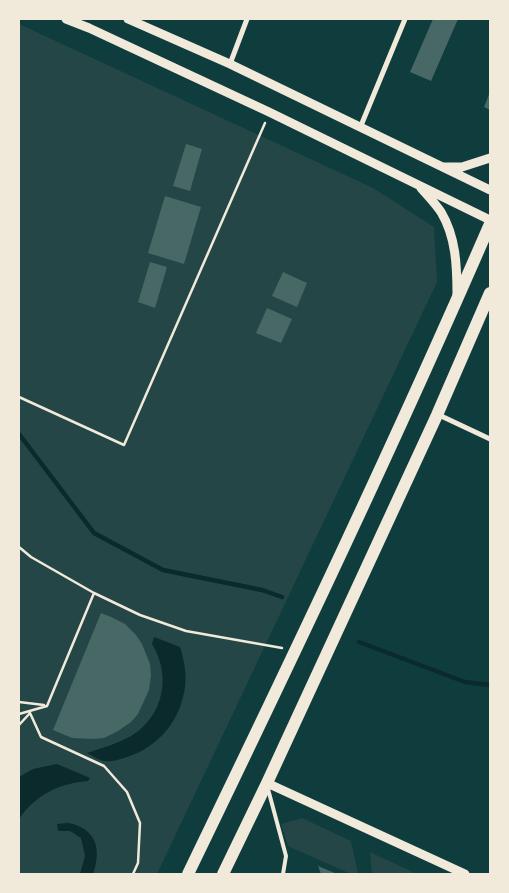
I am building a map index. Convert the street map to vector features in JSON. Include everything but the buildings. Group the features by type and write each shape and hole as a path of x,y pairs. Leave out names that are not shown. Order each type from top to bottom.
{"main road":[{"path":"188,874 296,650 457,301 490,224"},
{"path":"223,874 267,783 437,414 486,307 490,293"}],"street":[{"path":"66,19 98,32 269,112 490,220"},
{"path":"128,19 230,64 490,190"},
{"path":"230,64 247,19"},
{"path":"360,128 405,19"},
{"path":"442,167 462,167 490,158"},
{"path":"420,186 440,211 450,230 456,256 457,301"},
{"path":"437,414 490,440"},
{"path":"267,783 465,874"}],"lane":[{"path":"267,783 286,856 283,874"}],"path":[{"path":"19,397 124,445 269,112"},
{"path":"19,547 31,557 94,593 140,615 186,631 296,650"},
{"path":"46,706 94,593"},
{"path":"19,702 46,706"},
{"path":"19,714 46,706"},
{"path":"19,725 30,713 41,737 104,766 127,792 140,824 138,863 133,874"}],"shaded area":[{"path":"19,24 373,188 434,227 437,282 157,874 19,874"},
{"path":"154,637 180,647 186,678 185,691 180,708 169,727 154,743 122,759 103,761 98,759 87,753 115,744 131,736 151,718 157,707 163,682 162,669 152,644"},
{"path":"57,764 90,778 88,781 68,784 40,797 19,819 19,777 33,769"},
{"path":"302,818 351,841 358,874 351,874 288,846 281,824"},
{"path":"68,823 85,830 94,841 97,856 93,874 80,874 85,856 81,838 70,831 58,831 57,824"},
{"path":"370,852 417,874 372,874"}],"waterway":[{"path":"19,434 94,533 163,570 262,590 282,597"},
{"path":"359,642 465,682 490,685"}]}
